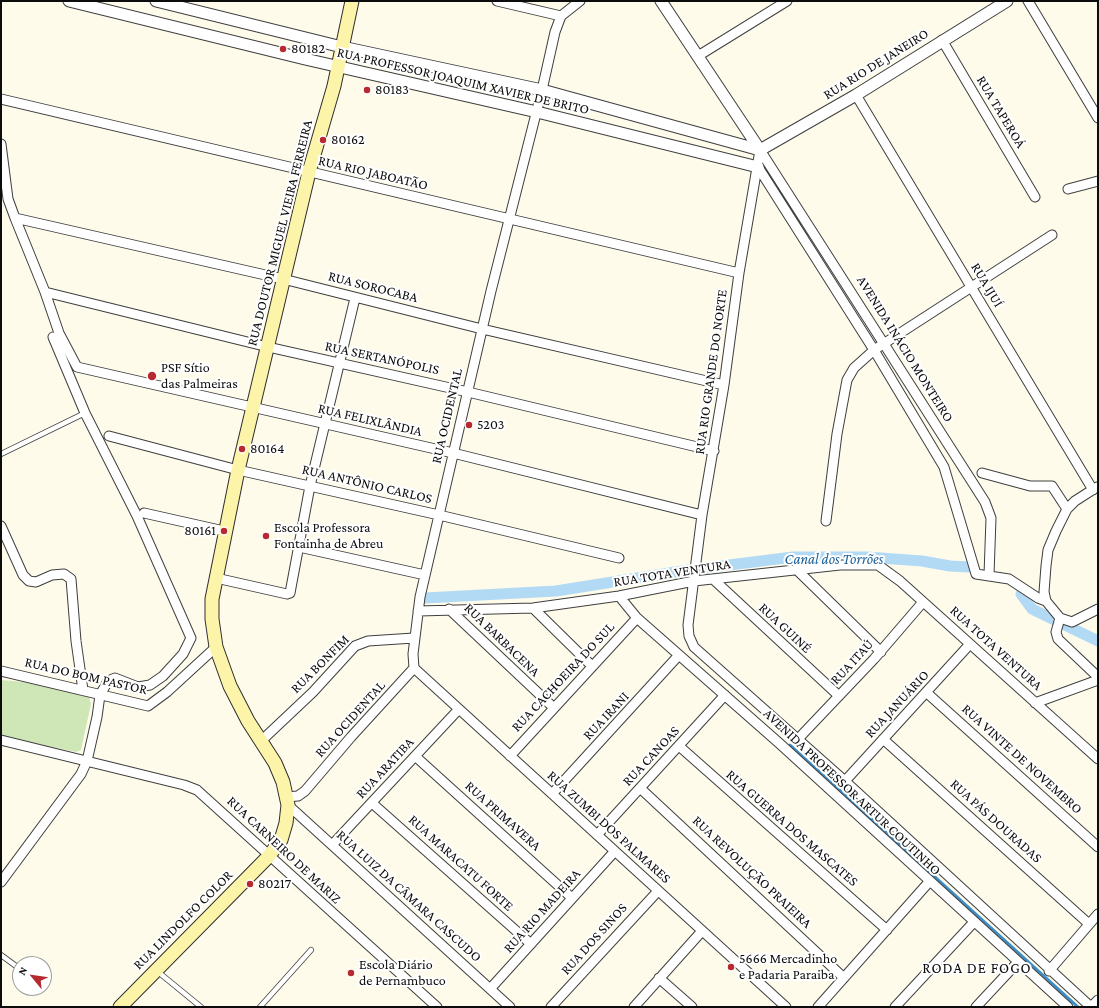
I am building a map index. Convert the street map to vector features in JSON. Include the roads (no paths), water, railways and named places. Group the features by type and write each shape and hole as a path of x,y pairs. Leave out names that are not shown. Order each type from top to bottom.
{"main road":[{"name":"RUA DOUTOR MIGUEL VIEIRA FERREIRA","path":"268,857 280,840 286,823 287,801 283,782 275,763 260,742 230,686 216,647 212,619 212,599 224,531 254,408 282,279 309,172 338,67 352,1"},
{"name":"RUA LINDOLFO COLOR","path":"120,1007 268,857"}],"street":[{"name":"RUA PROFESSOR JOAQUIM XAVIER DE BRITO","path":"69,1 338,67 537,112 758,167"},
{"name":"RUA PROFESSOR JOAQUIM XAVIER DE BRITO","path":"156,1 342,47 542,90 760,150"},
{"path":"497,1 561,16 580,1"},
{"name":"AVENIDA INÁCIO MONTEIRO","path":"661,1 760,150 989,511 991,518 989,575 976,574 944,467 874,350 758,167"},
{"path":"698,56 787,1"},
{"name":"RUA RIO DE JANEIRO","path":"760,150 856,95 942,40 1007,1"},
{"path":"1028,1 1098,118"},
{"name":"RUA OCIDENTAL","path":"287,801 305,791 351,737 414,668 414,638 425,575 482,329 537,112 555,32 561,16"},
{"name":"RUA TAPEROÁ","path":"942,40 1035,197"},
{"name":"RUA IJUÍ","path":"856,95 1095,488"},
{"name":"RUA RIO JABOATÃO","path":"1,99 739,273"},
{"path":"1,144 8,199 45,292"},
{"path":"758,167 760,150"},
{"name":"RUA RIO GRANDE DO NORTE","path":"694,580 702,515 714,451 739,273 758,167"},
{"path":"1068,189 1098,181"},
{"name":"RUA SOROCABA","path":"15,218 282,279 482,329 724,385"},
{"path":"826,521 837,434 847,380 859,363 874,350 1052,236"},
{"name":"RUA SERTANÓPOLIS","path":"45,292 268,347 468,392 714,451"},
{"name":"RUA FELIXLÂNDIA","path":"45,292 59,334 77,367 453,453 702,515"},
{"path":"216,578 287,594 290,593 310,486 338,363 355,298"},
{"path":"1,882 80,774 87,761 97,717 100,695 111,679 115,678 138,687 144,687 156,682 183,654 191,638 137,516 85,413 53,337"},
{"name":"RUA ANTÔNIO CARLOS","path":"109,436 238,470 439,515 619,558"},
{"path":"982,473 1030,486 1052,486 1067,509"},
{"path":"1095,488 1075,501 1067,509 1048,550 1044,586 1046,601 1059,620 1072,622 1098,609"},
{"path":"144,514 224,531"},
{"path":"1,526 23,575 29,581 36,582 52,575 64,574 71,579 82,690"},
{"path":"299,547 425,575"},
{"name":"RUA TOTA VENTURA","path":"418,611 533,608 619,596 694,580 840,565 878,565 900,581 1098,759"},
{"path":"796,569 881,652"},
{"path":"989,575 1009,579 1038,598 1046,601"},
{"name":"RUA GUINÉ","path":"713,579 839,696"},
{"name":"AVENIDA PROFESSOR ARTUR COUTINHO","path":"694,580 688,625 689,636 694,647 845,781 1050,971 1091,1007"},
{"name":"AVENIDA PROFESSOR ARTUR COUTINHO","path":"619,596 637,618 725,695 1068,1007"},
{"name":"RUA ITAÚ","path":"798,740 881,652 923,602"},
{"path":"533,608 592,666"},
{"name":"RUA BARBACENA","path":"449,609 554,708"},
{"name":"RUA CACHOEIRA DO SUL","path":"510,756 637,618"},
{"path":"1059,620 1056,632 1063,644 1098,677"},
{"name":"RUA BONFIM","path":"260,742 313,692 355,646 368,641 414,638"},
{"name":"RUA JANUÁRIO","path":"845,781 927,693 970,644"},
{"name":"RUA DO BOM PASTOR","path":"1,671 148,706 216,647"},
{"name":"RUA IRANI","path":"552,794 679,656"},
{"name":"RUA ZUMBI DOS PALMARES","path":"414,668 786,1007"},
{"path":"1036,703 1098,680"},
{"name":"RUA VINTE DE NOVEMBRO","path":"927,693 1098,846"},
{"name":"RUA CANOAS","path":"597,835 725,695"},
{"name":"RUA ARATIBA","path":"332,845 459,709"},
{"name":"RUA PÁS DOURADAS","path":"883,739 1089,924"},
{"name":"RUA CARNEIRO DE MARIZ","path":"1,740 184,785 197,790 217,807 268,857 437,1007"},
{"name":"RUA GUERRA DOS MASCATES","path":"679,746 887,930"},
{"name":"RUA PRIMAVERA","path":"415,756 572,898"},
{"name":"RUA REVOLUÇÃO PRAIEIRA","path":"640,788 844,978"},
{"name":"RUA LUIZ DA CÂMARA CASCUDO","path":"287,801 332,845 510,1007"},
{"name":"RUA MARACATU FORTE","path":"372,803 531,944"},
{"name":"RUA RIO MADEIRA","path":"490,989 615,851"},
{"path":"818,1007 929,882"},
{"name":"RUA DOS SINOS","path":"551,1007 658,891"},
{"path":"1050,971 1098,914"},
{"path":"895,1007 974,922"},
{"path":"634,1007 702,931"},
{"path":"976,1007 1018,962"},
{"path":"659,978 692,1007"},
{"path":"1091,1007 1098,1000"}],"lane":[{"path":"1,454 85,413"},
{"path":"260,1007 311,950"},
{"path":"1,955 12,964"},
{"path":"156,970 201,1007"}],"waterway":[{"name":"Canal dos Torrões","path":"697,569 793,557 867,557 922,561 950,566 970,567"},
{"path":"425,598 556,591 688,570"},
{"name":"Canal dos Torrões","path":"1021,594 1032,609 1098,641"},
{"path":"790,745 1078,1007"}],"place":[{"name":"80182","path":"283,49"},
{"name":"80183","path":"367,90"},
{"name":"80162","path":"323,140"},
{"name":"PSF Sítio das Palmeiras","path":"152,376"},
{"name":"5203","path":"469,425"},
{"name":"80164","path":"242,449"},
{"name":"80161","path":"224,531"},
{"name":"Escola Professora Fontainha de Abreu","path":"266,536"},
{"name":"80217","path":"250,884"},
{"name":"5666 Mercadinho e Padaria Paraiba","path":"731,967"},
{"name":"Escola Diário de Pernambuco","path":"351,973"}],"district":[{"name":"RODA DE FOGO","path":"977,968"}]}
